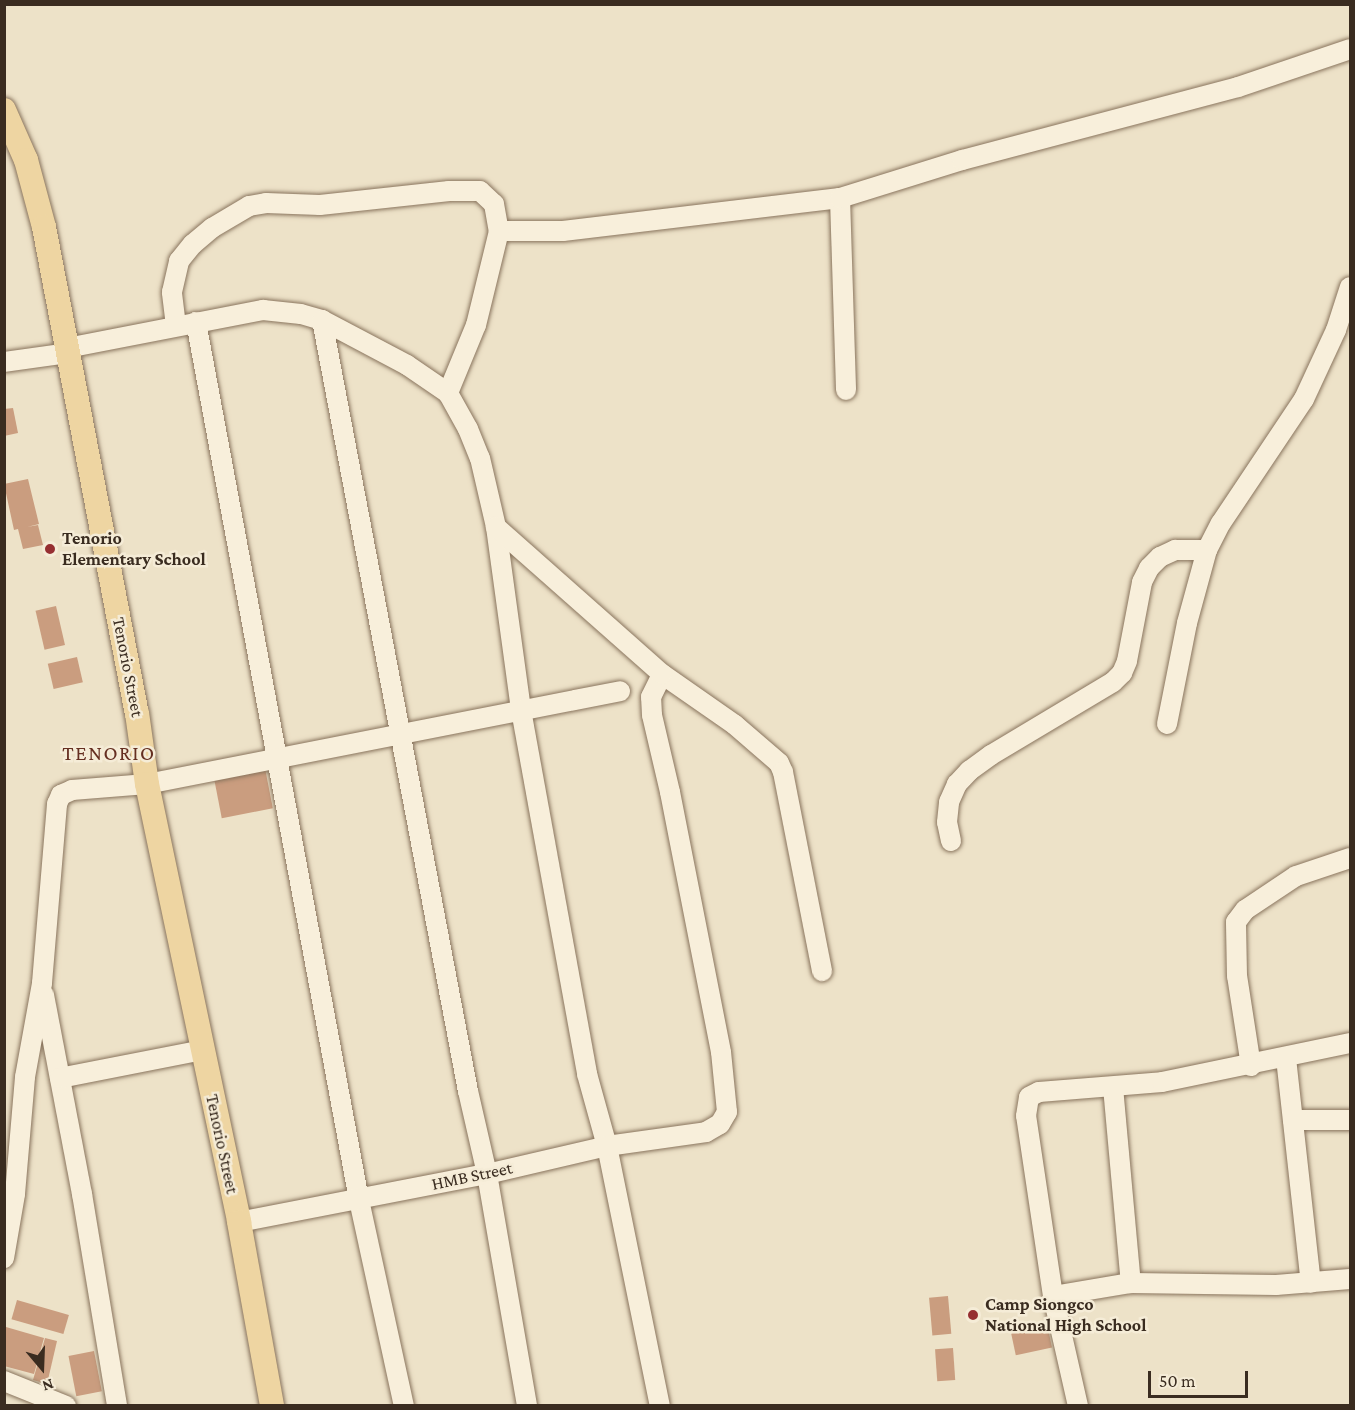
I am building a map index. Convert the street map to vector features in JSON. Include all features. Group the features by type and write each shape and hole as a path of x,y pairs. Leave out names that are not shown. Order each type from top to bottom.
{"main road":[{"name":"Tenorio Street","path":"4,110 26,160 68,350 135,702 147,784 239,1222 272,1406"}],"street":[{"path":"499,231 563,231 840,198 962,160 1238,87 1350,49"},
{"path":"404,1406 359,1200 278,757 186,324 172,292 179,261 192,244 212,228 249,206 266,203 320,205 470,189 480,191 494,204 499,231 477,325 448,393"},
{"path":"840,198 846,390"},
{"path":"1167,724 1187,623 1207,550 1221,523 1304,399 1336,330 1350,287"},
{"path":"4,362 263,310 301,314 322,320 407,365 448,393 468,429 480,458 496,527 521,710 587,1074 607,1146 660,1406"},
{"path":"322,320 468,1091 487,1174 528,1406"},
{"path":"496,527 662,674 735,725 779,763 783,772 822,971"},
{"path":"951,841 947,822 949,802 957,784 969,771 991,755 1113,682 1122,673 1127,661 1142,582 1149,568 1160,556 1175,550 1207,550"},
{"name":"HMB Street","path":"239,1222 487,1174 607,1146 706,1132 724,1119 728,1103 686,869 652,715 651,697 662,674"},
{"path":"4,1258 15,1194 25,1077 42,983 59,798 72,790 147,784 620,691"},
{"path":"1251,1066 1237,976 1236,922 1245,910 1296,876 1350,858"},
{"path":"42,983 117,1406"},
{"path":"1078,1406 1053,1296 1026,1116 1027,1101 1031,1095 1039,1092 1162,1082 1251,1066 1350,1043"},
{"path":"60,1078 203,1050"},
{"path":"1286,1058 1311,1283"},
{"path":"1113,1087 1131,1282"},
{"path":"1293,1120 1350,1120"},
{"path":"1053,1296 1131,1282 1224,1286 1350,1280"},
{"path":"4,1381 66,1406"}],"building":[{"path":"13,408 18,433 4,436 4,409"},
{"path":"28,479 39,524 27,527 38,525 43,545 23,549 18,529 14,530 4,484"},
{"path":"56,606 65,645 45,650 36,611"},
{"path":"77,657 83,682 54,689 48,664"},
{"path":"265,768 273,808 222,818 214,778"},
{"path":"948,1296 951,1334 932,1336 929,1298"},
{"path":"17,1300 69,1315 63,1334 11,1319"},
{"path":"1047,1324 1052,1347 1016,1355 1011,1332"},
{"path":"6,1327 44,1338 34,1374 4,1366"},
{"path":"45,1338 57,1341 47,1384 33,1380"},
{"path":"953,1348 955,1380 937,1381 935,1349"},
{"path":"94,1351 102,1391 76,1396 68,1356"}],"place":[{"name":"Tenorio Elementary School","path":"50,549"},
{"name":"Camp Siongco National High School","path":"973,1315"}],"district":[{"name":"TENORIO","path":"109,753"}]}
